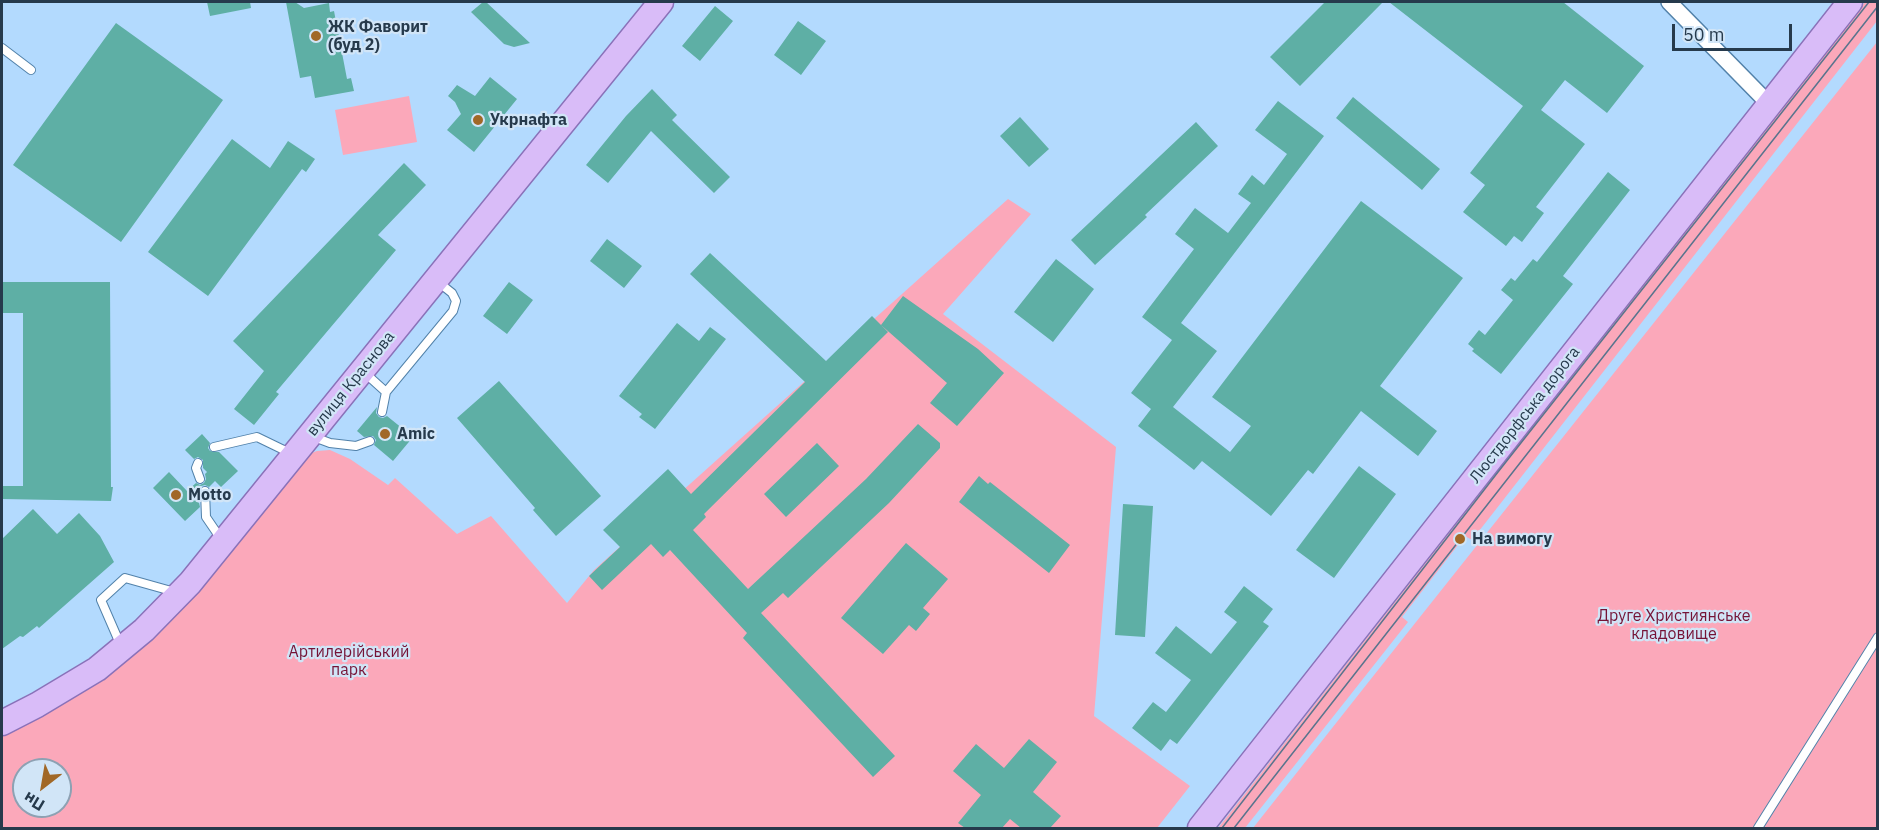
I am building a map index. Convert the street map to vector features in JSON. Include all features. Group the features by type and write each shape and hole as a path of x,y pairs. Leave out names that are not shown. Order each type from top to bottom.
{"main road":[{"name":"вулиця Краснова","path":"2,723 97,669 144,630 180,593 224,542 660,2"},
{"name":"Люстдорфська дорога","path":"1200,828 1850,2"}],"street":[{"path":"1669,2 1770,104"}],"lane":[{"path":"2,48 31,70"},
{"path":"382,412 386,392 453,311 456,301 452,293 436,280"},
{"path":"363,370 386,392"},
{"path":"310,435 330,443 356,446 370,441"},
{"path":"214,447 257,437 294,455"},
{"path":"198,463 196,468 200,479"},
{"path":"205,491 206,517 224,542"},
{"path":"122,648 100,600 125,578 180,593"},
{"path":"1758,828 1878,637"}],"green space":[{"path":"1865,2 1877,2 1877,21 1472,540 1465,536 1402,617 1408,622 1245,828 1218,828"},
{"name":"Друге Християнське кладовище","path":"1877,42 1877,828 1253,828 1416,622"},
{"path":"409,96 417,142 343,155 335,110"},
{"name":"Артилерійський парк","path":"1008,199 1031,214 943,314 1116,447 1094,716 1190,786 1157,828 2,828 2,731 57,703 298,458 317,451 330,450 350,459 388,485 395,478 457,534 491,516 567,603 594,570"}],"building":[{"path":"207,2 250,2 251,8 210,16"},
{"name":"ЖК Фаворит (буд 2)","path":"286,2 295,2 304,8 329,3 330,12 334,11 347,79 351,78 354,91 315,98 311,76 300,78"},
{"path":"486,2 530,43 514,47 504,44 471,12"},
{"path":"1325,2 1383,2 1300,86 1270,57"},
{"path":"1389,2 1563,2 1644,66 1607,113 1565,80 1541,110 1585,144 1536,207 1544,213 1522,242 1514,236 1506,246 1463,212 1485,185 1470,173 1523,106"},
{"path":"715,6 733,21 700,61 682,46"},
{"path":"798,21 826,41 801,75 774,55"},
{"path":"116,23 223,100 121,242 13,165"},
{"name":"Укрнафта","path":"490,77 517,99 474,152 447,130 461,114 455,102 448,96 457,85 475,96"},
{"path":"652,89 677,115 672,120 730,177 714,193 651,131 608,183 586,165 626,116"},
{"path":"1353,97 1440,169 1422,190 1336,118"},
{"path":"1278,101 1324,136 1181,323 1217,351 1173,407 1230,452 1251,426 1212,397 1361,201 1463,278 1380,386 1437,431 1418,456 1361,411 1313,474 1308,470 1271,516 1202,461 1194,470 1138,426 1151,409 1131,393 1172,340 1142,317 1194,249 1175,234 1195,208 1228,233 1251,203 1238,194 1252,175 1264,185 1287,154 1255,130"},
{"path":"1020,117 1049,149 1029,167 1000,136"},
{"path":"1196,122 1218,146 1095,265 1071,240"},
{"path":"232,139 270,168 288,141 315,159 306,172 302,169 208,296 148,252"},
{"path":"404,163 426,185 378,235 396,250 276,392 279,394 254,425 234,409 264,371 233,341"},
{"path":"1608,172 1630,190 1563,276 1573,284 1501,374 1472,351 1474,349 1468,344 1479,330 1485,335 1513,300 1501,290 1511,278 1515,281 1533,259 1537,262"},
{"path":"607,239 642,266 624,288 590,261"},
{"path":"710,253 826,361 872,316 888,332 704,514 706,517 693,530 748,589 866,479 918,424 940,443 940,448 889,503 788,598 783,593 761,613 895,756 873,777 743,638 747,633 670,550 663,557 651,544 602,590 589,576 620,547 603,530 668,469 691,494 805,382 690,274"},
{"path":"1056,259 1094,289 1053,342 1014,312"},
{"path":"2,282 110,282 111,487 113,487 111,501 2,499 2,486 23,486 23,313 2,313"},
{"path":"509,282 533,300 507,334 483,316"},
{"path":"903,296 978,349 1004,373 957,426 930,403 947,383 881,325"},
{"path":"677,323 699,341 710,327 726,339 655,429 639,417 642,414 619,396"},
{"path":"499,381 601,496 556,536 533,510 535,508 457,418"},
{"name":"Amic","path":"377,407 376,413 379,417 387,416 413,437 393,461 374,445 376,440 373,436 364,437 357,431"},
{"path":"202,434 210,443 208,448 210,451 219,452 238,471 221,487 215,481 209,487 201,486 196,500 200,507 185,521 153,488 169,472 187,491 196,483 200,485 204,483 207,472 203,468 203,460 198,457 194,459 185,450"},
{"path":"817,443 839,466 786,517 764,494"},
{"path":"1359,466 1396,494 1334,578 1296,550"},
{"path":"979,476 988,484 990,482 1070,545 1049,573 959,502"},
{"path":"1123,504 1153,506 1145,637 1115,635"},
{"path":"33,509 57,534 79,513 100,536 114,562 39,628 37,626 2,649 2,539"},
{"path":"906,543 948,579 923,608 930,614 916,631 909,625 883,654 841,618"},
{"path":"1244,586 1273,609 1263,622 1269,626 1177,744 1170,739 1161,751 1132,728 1153,702 1166,712 1191,680 1155,653 1176,626 1211,654 1237,622 1224,612"},
{"path":"1029,739 1057,762 1033,792 1061,816 1050,828 1021,828 1010,819 1002,828 965,828 958,823 981,795 953,771 976,744 1004,768"}],"tram line":[{"path":"1222,828 1498,472 1869,2"},
{"path":"1234,828 1878,6"}],"place":[{"name":"ЖК Фаворит (буд 2)","path":"316,36"},
{"name":"Укрнафта","path":"478,120"},
{"name":"Amic","path":"385,434"},
{"name":"Motto","path":"176,495"},
{"name":"На вимогу","path":"1460,539"}]}
